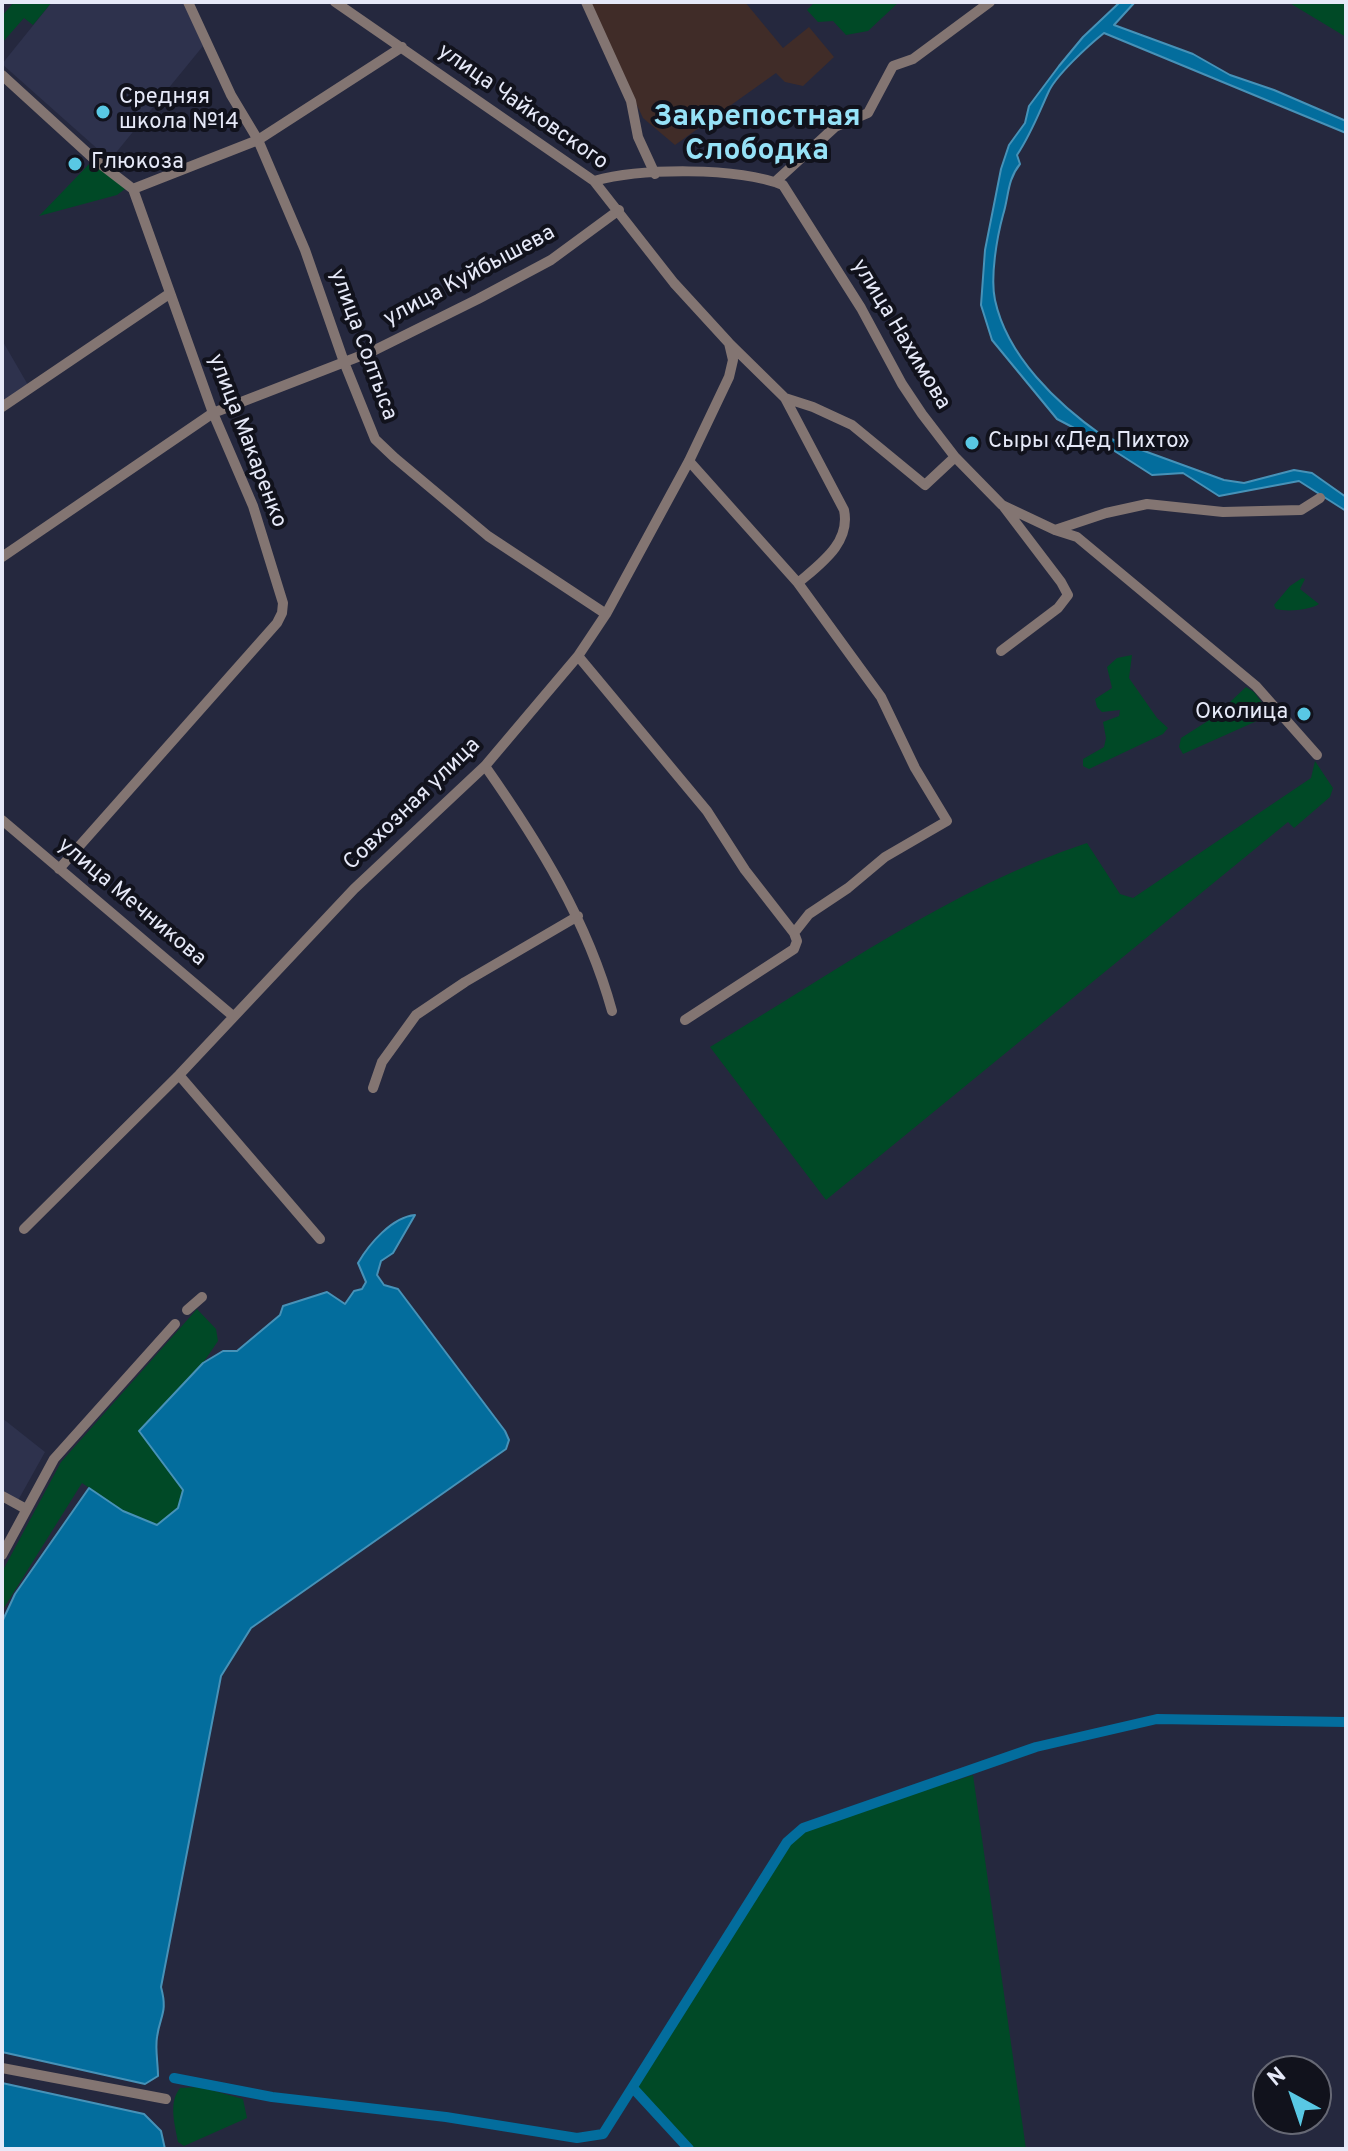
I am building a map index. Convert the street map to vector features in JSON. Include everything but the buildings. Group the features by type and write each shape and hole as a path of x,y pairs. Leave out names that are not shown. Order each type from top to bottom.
{"street":[{"name":"улица Солтыса","path":"188,2 231,95 258,140 305,250 375,439 488,536 606,614"},
{"name":"улица Чайковского","path":"335,2 594,181 674,283 785,398 852,425 925,485 955,457"},
{"path":"586,2 631,101 638,137 655,174"},
{"path":"594,181 673,170 775,182 835,127 868,113 893,66 913,59 990,2"},
{"path":"2,75 94,159 133,189 258,140 402,47"},
{"name":"улица Нахимова","path":"775,182 790,193 861,308 902,384 955,457 1002,505 1077,537 1256,686 1317,755"},
{"name":"улица Макаренко","path":"59,869 277,623 282,613 283,603 253,506 213,413 133,189"},
{"name":"улица Куйбышева","path":"2,557 157,448 213,413 344,362 478,299 551,260 619,210"},
{"path":"2,407 169,294"},
{"name":"Совхозная улица","path":"24,1229 179,1075 354,889 485,766 578,656 606,614 689,461 729,377 733,360 729,343"},
{"path":"785,398 844,510 846,522 843,537 836,547 798,583"},
{"path":"689,461 798,583 881,697 915,768 947,821 885,857 848,888 809,914 794,933"},
{"path":"1055,530 1106,513 1147,504 1223,512 1301,510 1320,498"},
{"path":"1001,651 1058,608 1068,595 1002,505"},
{"path":"578,656 707,811 797,941 794,949 685,1020"},
{"path":"485,766 533,834 578,916 612,1011"},
{"name":"улица Мечникова","path":"2,820 233,1016"},
{"path":"373,1088 382,1062 416,1015 578,916"},
{"path":"179,1075 320,1239"},
{"path":"187,1310 202,1297"},
{"path":"2,1555 54,1459 175,1324"},
{"path":"2,1496 26,1509"},
{"path":"2,2068 166,2099"}],"shaded area":[{"name":"Средняя школа №14","path":"52,2 184,2 203,46 110,160 2,64"},
{"path":"588,2 745,2 783,48 809,27 834,57 803,86 785,82 776,73 675,145 643,118"},
{"path":"2,340 28,385 2,403"},
{"path":"2,1418 45,1452 16,1504 2,1496"}],"green space":[{"path":"14,2 52,2 33,25 24,18 2,43 2,16"},
{"path":"815,2 899,2 868,31 846,35 833,21 818,22 807,10"},
{"path":"1288,2 1346,2 1346,37"},
{"path":"94,159 129,186 117,195 39,216"},
{"path":"1305,579 1300,589 1319,604 1298,610 1276,609 1274,605 1290,586"},
{"path":"1132,655 1129,678 1157,718 1168,728 1163,734 1089,769 1083,766 1083,759 1104,747 1103,722 1119,716 1120,710 1102,712 1095,699 1112,688 1107,667 1117,658"},
{"path":"1246,687 1254,692 1269,712 1268,716 1183,754 1179,747 1181,738 1214,717"},
{"path":"1315,761 1333,788 1330,797 1294,828 1288,822 826,1200 710,1047 940,908 1037,861 1087,843 1120,894 1133,898 1311,778"},
{"path":"197,1309 216,1329 218,1341 203,1363 140,1431 183,1491 178,1508 158,1525 123,1511 82,1483 2,1611 2,1572 61,1462"},
{"path":"973,1775 1026,2149 689,2149 633,2088 787,1842 803,1828"},
{"path":"200,2087 243,2099 247,2118 184,2146 178,2142 174,2100 180,2088"}],"water":[{"path":"1120,2 1135,2 1114,25 1193,54 1230,75 1346,121 1346,133 1104,33 1073,61 1052,86 1017,155 1020,164 1009,188 994,269 995,300 1001,321 1010,340 1036,377 1068,409 1103,436 1224,480 1244,483 1294,470 1312,473 1346,497 1346,511 1299,481 1219,496 1183,473 1152,475 1057,419 992,340 981,305 985,250 1001,169 1009,145 1025,123 1029,106 1059,66 1083,37"},
{"path":"415,1215 393,1253 381,1261 377,1275 384,1285 398,1289 505,1431 509,1440 506,1449 251,1628 221,1676 161,1987 164,2008 156,2042 158,2076 145,2084 2,2052 2,1622 15,1594 89,1488 123,1511 157,1525 178,1508 183,1490 139,1431 203,1363 223,1351 237,1351 280,1315 283,1306 327,1292 345,1304 354,1291 362,1289 366,1282 358,1263 368,1248 390,1226"},
{"path":"2,2083 144,2114 161,2131 165,2149 2,2149"}],"waterway":[{"path":"174,2078 272,2097 446,2117 577,2138 603,2134 787,1842 803,1828 1036,1747 1157,1719 1346,1722"},
{"path":"633,2088 689,2149"}],"place":[{"name":"Средняя школа №14","path":"103,112"},
{"name":"Глюкоза","path":"75,164"},
{"name":"Сыры «Дед Пихто»","path":"972,443"},
{"name":"Околица","path":"1304,714"}],"district":[{"name":"Закрепостная Слободка","path":"757,136"}]}
